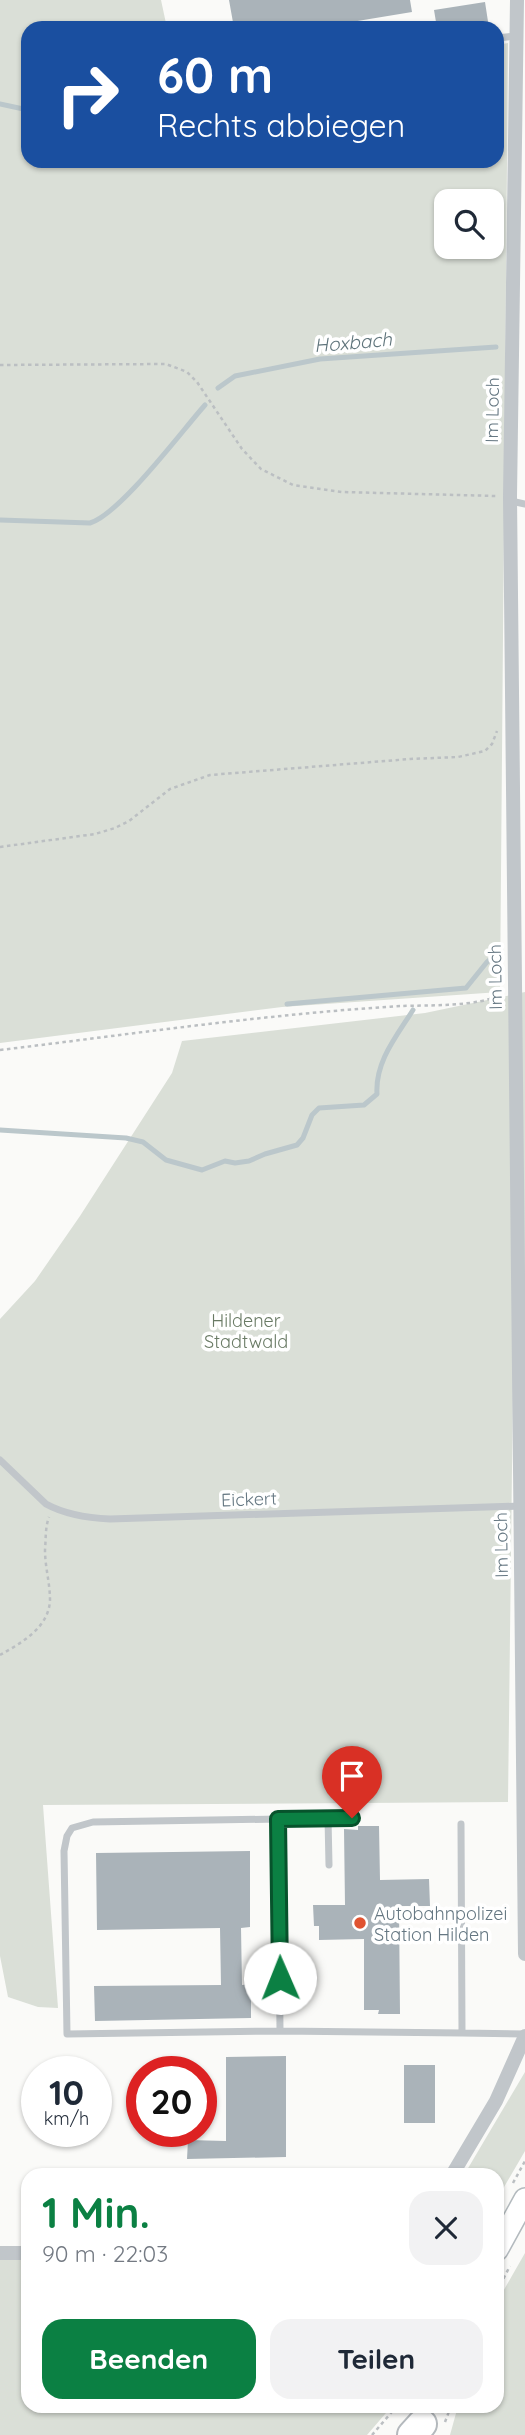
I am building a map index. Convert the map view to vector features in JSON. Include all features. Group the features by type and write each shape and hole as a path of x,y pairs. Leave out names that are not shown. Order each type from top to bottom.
{"main road":[{"path":"504,2237 525,2199"}],"street":[{"name":"Im Loch","path":"517,0 519,233 510,499 518,709 520,1506 525,1954"},
{"path":"456,2168 496,2101 525,2035"},
{"path":"0,2252 21,2253"}],"lane":[{"path":"504,37 517,36"},
{"path":"510,499 525,504"},
{"name":"Eickert","path":"0,1460 55,1509 86,1517 110,1519 520,1506"},
{"path":"328,1818 329,1865"},
{"path":"352,1818 93,1822 72,1828 64,1850 67,2034 280,2031 525,2035"},
{"path":"278,1819 280,2031"},
{"path":"461,1824 462,2033"}],"path":[{"path":"0,365 166,364 187,372 197,382 242,449 261,469 293,485 342,492 510,499"},
{"path":"0,847 95,834 115,828 129,821 170,789 210,775 475,755 492,744 505,713 518,709"},
{"path":"0,1050 383,1007 478,1002 494,999 502,993"},
{"path":"0,1655 33,1633 45,1619 50,1600 45,1564 46,1529 55,1509"},
{"path":"372,2435 391,2413"},
{"path":"425,2425 441,2413"}],"green space":[{"path":"0,0 161,0 166,21 21,21 21,168 504,168 504,44 508,43 500,992 282,1007 0,1043"},
{"name":"Hildener Stadtwald","path":"525,992 525,1384 513,1384 508,1802 43,1805 58,2008 38,2007 8,1997 0,1956 0,1319 35,1281 80,1216 172,1073 182,1041 425,1013"},
{"path":"525,2072 525,2151 504,2187 504,2168 468,2168"},
{"path":"525,2253 525,2435 450,2435 456,2413 504,2413 504,2290"},
{"path":"0,2260 21,2260 21,2413 386,2413 367,2435 0,2435"}],"building":[{"path":"229,0 410,0 412,12 357,21 233,21"},
{"path":"485,2 488,21 436,21 434,10"},
{"path":"358,1826 379,1826 380,1880 429,1879 430,1906 399,1906 400,2014 378,2014 379,2010 364,2010 364,1939 319,1940 319,1926 314,1926 313,1905 345,1905 344,1829 358,1830"},
{"path":"250,1851 250,1927 241,1928 242,1985 251,1984 251,2018 95,2021 94,1986 221,1985 220,1928 97,1930 96,1853"},
{"path":"286,2056 286,2157 187,2159 188,2147 217,2147 217,2141 226,2141 226,2057"},
{"path":"404,2065 435,2065 435,2123 404,2123"}],"waterway":[{"path":"0,104 21,108"},
{"name":"Hoxbach","path":"218,388 235,376 320,359 496,347"},
{"name":"Hoxbach","path":"0,520 90,523 103,516 133,489 205,405"},
{"path":"287,1004 466,988 487,962 501,951"},
{"path":"0,1130 126,1138 143,1142 166,1160 202,1170 225,1161 249,1161 297,1145 303,1138 312,1115 319,1108 364,1105 377,1094 383,1060 413,1010"}],"place":[{"name":"Autobahnpolizei Station Hilden","path":"360,1923"}],"route":[{"path":"280,1978 278,1819 352,1818"}]}
